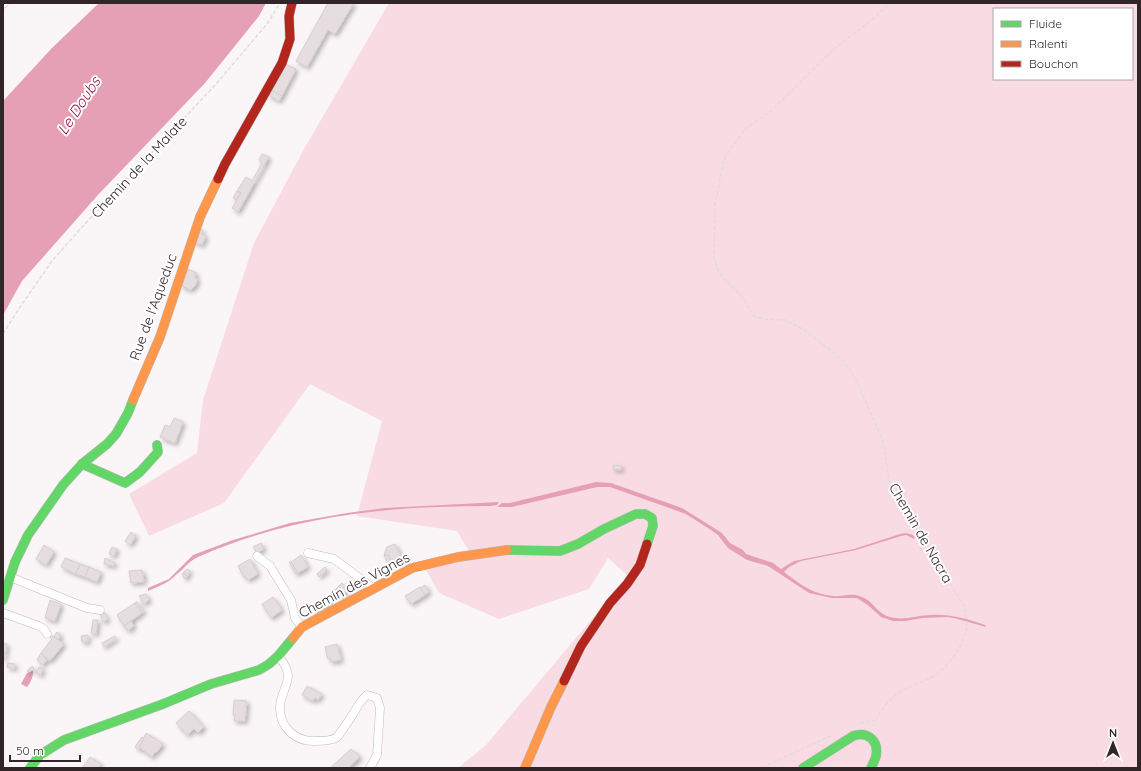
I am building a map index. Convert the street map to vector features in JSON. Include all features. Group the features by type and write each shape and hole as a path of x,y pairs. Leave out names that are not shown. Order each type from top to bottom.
{"street":[{"name":"Rue de l'Aqueduc","path":"3,600 20,548 28,535 63,485 82,464 107,444 116,434 128,413 160,337 200,217 225,164 282,63 290,39 289,16 292,3"},
{"path":"82,464 125,483 140,472 158,452 157,445"},
{"name":"Chemin des Vignes","path":"30,768 40,756 64,740 163,704 211,684 259,670 278,656 302,627 412,568 458,557 503,550 560,551 578,544 636,514 645,514 652,518 653,526 640,565 627,584 610,603 581,646 551,708 525,768"},
{"path":"308,553 334,559 373,588"},
{"path":"258,556 270,566 291,600 296,618 302,627"},
{"path":"10,577 87,608 100,610"},
{"path":"3,613 39,626 44,629 47,634"},
{"path":"278,656 286,666 288,675 280,707 280,716 284,726 293,736 309,742 324,741 336,738 362,700 367,695 376,698 380,708 377,754 370,768"},
{"path":"803,768 853,736 862,733 874,742 876,748 876,756 871,768"}],"path":[{"name":"Chemin de la Malate","path":"3,334 52,261 217,83 266,24 280,3"},
{"name":"Chemin de Nacra","path":"855,725 861,722 876,720 890,700 910,686 931,678 942,671 964,639 967,616 964,606 890,487 883,441 857,382 849,368 803,329 785,320 764,319 754,316 741,295 723,278 717,268 714,257 715,203 725,157 746,128 772,110 833,50 874,18 890,3"},
{"path":"763,768 835,734"}],"shaded area":[{"path":"389,3 1138,3 1138,768 458,768 486,745 628,576 608,558 589,589 499,619 439,593 425,568 470,553 457,531 357,516 382,421 310,384 224,503 149,536 129,494 197,453 203,400 254,243 304,149"}],"water":[{"name":"Le Doubs","path":"99,3 266,3 259,16 205,83 97,196 22,281 3,315 3,101 52,48"},
{"path":"596,482 611,483 682,508 722,533 730,543 743,550 746,554 773,563 781,569 794,561 854,549 900,534 906,533 913,535 915,538 914,539 906,535 856,550 801,561 789,567 784,572 800,584 818,593 832,596 851,595 862,597 884,615 889,617 904,618 926,615 945,615 972,621 985,625 986,627 947,617 893,621 881,617 857,598 832,598 809,593 768,566 747,560 728,548 718,535 686,514 610,487 597,487 512,507 497,507 502,503 510,503"},
{"path":"499,502 497,505 490,506 452,506 378,511 305,522 270,531 198,557 171,580 148,591 148,588 169,579 193,555 233,540 290,523 385,508"},
{"path":"33,670 32,679 27,687 21,684 27,673"}],"building":[{"path":"328,3 354,3 335,34 328,30 307,67 296,61"},
{"path":"285,64 296,69 282,96 271,90"},
{"path":"271,90 282,96 279,101 268,95"},
{"path":"262,154 269,157 238,212 232,208 241,193 237,191 246,177 252,181 262,163 259,160"},
{"path":"237,191 241,193 236,200 233,198"},
{"path":"199,229 203,230 201,234 206,236 202,245 193,242"},
{"path":"188,269 196,273 195,278 198,279 195,286 191,290 181,286"},
{"path":"174,418 183,422 175,443 167,440 165,441 164,438 160,437 165,425 170,427"},
{"path":"614,465 621,466 621,470 613,469"},
{"path":"131,532 136,536 130,545 125,541"},
{"path":"261,543 264,549 257,553 253,547"},
{"path":"395,544 401,557 391,562 389,556 384,555 387,547"},
{"path":"44,545 54,552 46,565 36,559"},
{"path":"112,547 117,549 114,556 109,554"},
{"path":"301,555 308,567 298,573 291,562"},
{"path":"384,555 389,556 391,562 388,563"},
{"path":"65,558 80,564 76,574 61,567"},
{"path":"105,558 115,563 114,566 104,564"},
{"path":"250,559 258,574 248,580 245,576 244,577 238,566"},
{"path":"289,562 291,562 298,573 296,574"},
{"path":"80,564 89,567 85,577 76,574"},
{"path":"89,567 101,572 97,582 85,577"},
{"path":"325,567 327,570 319,577 317,574"},
{"path":"187,569 190,571 187,577 184,572"},
{"path":"142,570 143,575 145,575 143,576 144,582 131,583 129,571"},
{"path":"184,572 187,577 185,579 182,574"},
{"path":"342,583 348,590 341,595 336,589"},
{"path":"425,585 429,592 425,595 420,588"},
{"path":"420,587 425,595 411,604 405,596"},
{"path":"336,589 344,599 335,606 332,602 318,613 313,609 317,603"},
{"path":"146,594 149,600 144,604 139,596"},
{"path":"273,597 282,610 271,618 262,604"},
{"path":"50,600 61,604 55,621 45,618"},
{"path":"137,602 144,612 142,613 135,603"},
{"path":"135,603 142,613 124,626 117,615"},
{"path":"104,612 108,619 103,622 100,614"},
{"path":"93,620 98,620 96,634 91,633"},
{"path":"131,621 134,626 128,631 124,626"},
{"path":"57,632 61,635 58,640 54,636"},
{"path":"51,635 64,644 50,661 41,653 52,639 50,637"},
{"path":"88,635 88,642 82,642 81,636"},
{"path":"115,636 116,639 104,647 102,643"},
{"path":"3,643 7,644 4,660 3,660"},
{"path":"337,644 341,660 331,662 331,658 328,659 325,647"},
{"path":"41,653 47,660 43,665 37,660"},
{"path":"8,663 15,664 14,669 7,667"},
{"path":"32,666 34,668 33,670 28,672 27,671"},
{"path":"39,667 43,669 41,675 36,673"},
{"path":"307,686 322,694 318,700 315,698 313,701 302,695"},
{"path":"234,700 247,701 245,721 234,721"},
{"path":"189,711 204,727 198,733 194,729 187,735 176,723"},
{"path":"146,733 163,744 152,757 139,747"},
{"path":"142,737 144,739 139,747 139,750 135,747"},
{"path":"351,749 360,757 348,768 330,768"},
{"path":"90,757 101,764 98,768 82,768"}],"traffic: fast":[{"path":"3,600 15,562 28,535 63,485 82,464 107,444 116,434 128,413 133,400"},
{"path":"82,464 125,483 140,472 158,452 157,445"},
{"path":"507,550 560,551 578,544 604,529 636,514 645,514 652,518 653,526 647,544"},
{"path":"30,768 40,755 64,740 163,704 211,684 259,670 278,656 293,638"},
{"path":"803,768 853,736 858,735 871,738 876,745 876,756 871,768"}],"traffic: slow":[{"path":"133,400 160,337 200,217 218,179"},
{"path":"293,638 302,627 412,568 458,557 507,550"},
{"path":"525,768 551,707 564,681"}],"traffic: jam":[{"path":"218,179 282,63 290,39 289,16 292,3"},
{"path":"564,681 581,646 610,603 627,584 640,565 647,544"}]}
